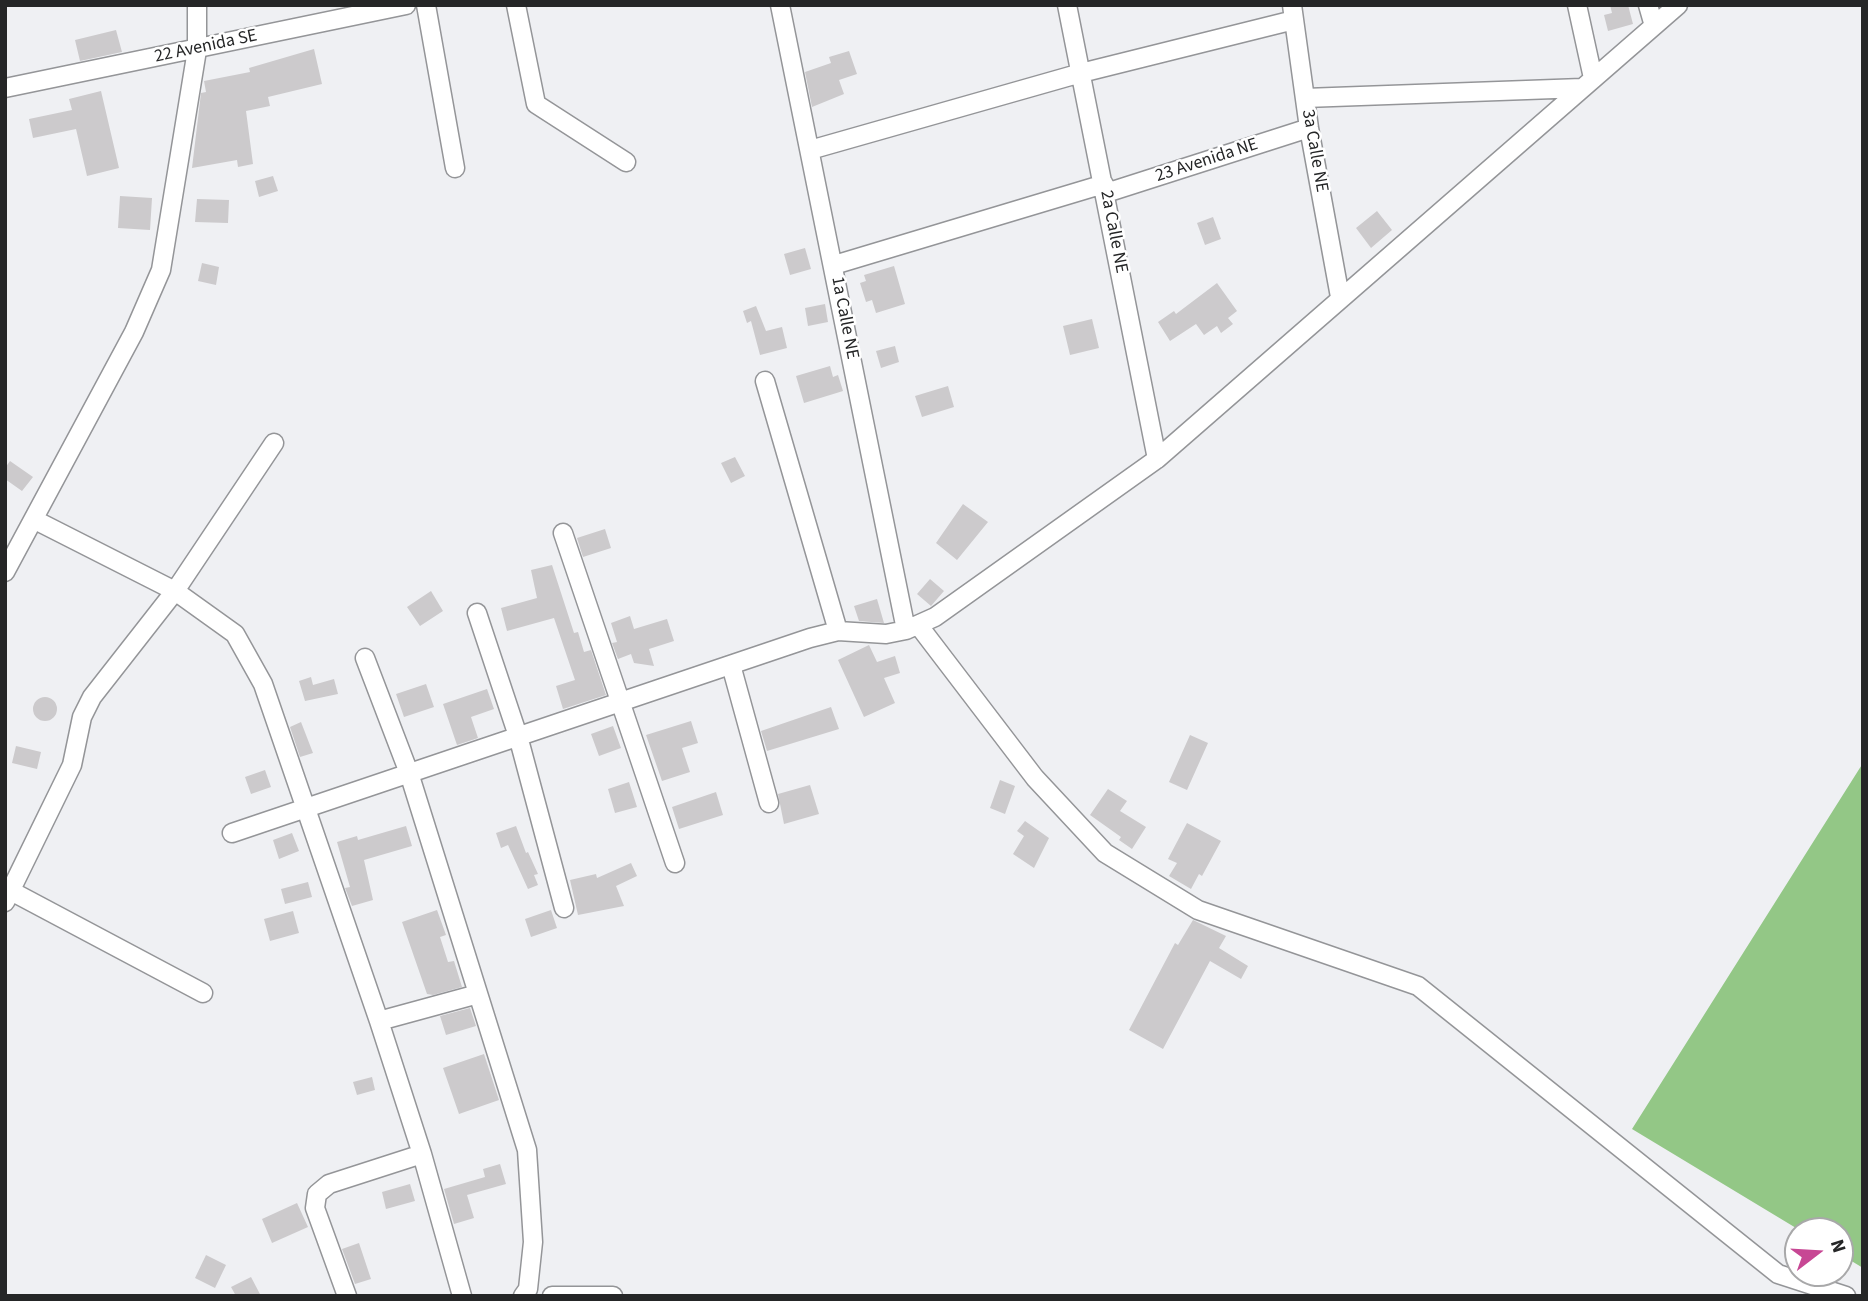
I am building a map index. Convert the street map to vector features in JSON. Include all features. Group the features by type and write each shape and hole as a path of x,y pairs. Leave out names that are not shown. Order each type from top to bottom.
{"street":[{"path":"5,572 134,332 161,270 197,50 197,5"},
{"name":"22 Avenida SE","path":"5,88 407,5"},
{"path":"426,5 455,168"},
{"path":"516,5 536,104 626,162"},
{"name":"1a Calle NE","path":"780,5 913,628"},
{"name":"2a Calle NE","path":"1067,5 1157,459"},
{"path":"1577,5 1588,83"},
{"path":"1648,5 1654,26"},
{"path":"232,833 838,631 886,634 913,628 963,599 1157,459 1678,5"},
{"path":"810,150 1081,74 1296,9"},
{"name":"3a Calle NE","path":"1296,9 1309,128 1340,297"},
{"path":"1305,99 1588,83"},
{"name":"23 Avenida NE","path":"834,265 1309,128"},
{"path":"765,381 838,631"},
{"path":"204,993 8,897 72,765 82,717 92,697 175,591 274,443"},
{"path":"35,520 175,591 235,634 263,684 379,1021 422,1154 462,1296"},
{"path":"563,533 618,703 675,863"},
{"path":"477,613 518,736 564,908"},
{"path":"913,628 1035,778 1105,853 1198,910 1418,986 1778,1274 1846,1296"},
{"path":"365,658 409,773 527,1150 533,1242 529,1294"},
{"path":"731,665 769,803"},
{"path":"379,1021 478,994"},
{"path":"347,1296 315,1208 317,1194 329,1184 422,1154"},
{"path":"559,1295 613,1296"}],"green space":[{"path":"1863,763 1863,1268 1854,1263 1854,1217 1784,1217 1784,1221 1632,1129"}],"building":[{"path":"1610,5 1628,5 1633,24 1608,31 1604,15 1612,13"},
{"path":"116,30 122,52 80,61 75,40"},
{"path":"314,49 322,84 268,97 270,106 246,111 253,164 238,167 237,160 192,168 201,93 206,92 204,81 250,72 249,68"},
{"path":"849,51 857,74 839,80 844,94 812,107 805,72 831,63 829,57"},
{"path":"101,91 119,168 87,176 76,129 33,138 29,119 72,110 69,99"},
{"path":"273,176 278,191 259,197 255,181"},
{"path":"120,196 152,198 150,230 118,228"},
{"path":"197,199 229,200 228,223 195,222"},
{"path":"1377,211 1392,230 1371,248 1356,228"},
{"path":"1213,217 1221,239 1205,245 1197,223"},
{"path":"805,248 811,269 790,275 784,254"},
{"path":"202,263 219,267 216,285 198,281"},
{"path":"894,266 905,304 876,313 872,300 866,302 860,283 866,281 864,275"},
{"path":"1217,283 1237,311 1228,318 1233,324 1221,333 1217,326 1204,335 1196,324 1170,341 1158,322 1174,311 1176,314"},
{"path":"825,304 828,322 808,326 805,308"},
{"path":"756,306 766,331 782,327 787,348 760,355 751,321 747,323 743,311"},
{"path":"1092,319 1099,348 1070,355 1063,326"},
{"path":"895,346 899,362 881,368 876,351"},
{"path":"830,366 833,377 838,375 843,391 804,403 796,376"},
{"path":"948,386 954,407 922,417 915,396"},
{"path":"735,457 745,476 731,483 721,463"},
{"path":"10,461 33,477 22,491 5,479 5,468"},
{"path":"963,504 988,522 957,560 936,543"},
{"path":"605,529 611,548 583,557 577,538"},
{"path":"552,565 574,633 578,632 584,652 591,650 606,695 563,709 556,686 575,680 554,618 507,631 501,608 537,598 531,570"},
{"path":"930,579 944,591 931,606 917,594"},
{"path":"431,591 443,611 420,626 407,607"},
{"path":"877,599 884,623 859,621 854,606"},
{"path":"630,616 634,629 667,619 674,641 649,649 654,666 634,663 631,654 618,659 612,643 617,642 611,623"},
{"path":"869,645 877,662 895,656 900,673 884,678 895,703 864,717 838,660"},
{"path":"311,677 313,685 334,679 338,694 305,701 299,681"},
{"path":"426,684 434,707 404,717 396,694"},
{"path":"487,689 494,709 471,717 478,738 457,745 443,704"},
{"path":"45,697 54,700 57,709 54,718 45,721 36,718 33,709 36,700"},
{"path":"831,707 839,729 767,751 761,731"},
{"path":"691,721 698,743 682,748 690,772 662,781 646,735"},
{"path":"301,722 313,753 300,757 290,727"},
{"path":"613,726 621,748 599,756 591,734"},
{"path":"1190,735 1208,743 1187,790 1169,782"},
{"path":"16,746 41,752 37,769 12,763"},
{"path":"265,770 271,787 251,794 245,777"},
{"path":"1000,780 1015,786 1005,814 990,808"},
{"path":"629,782 637,807 615,813 608,789"},
{"path":"810,785 819,814 784,824 778,794"},
{"path":"1108,789 1127,801 1120,811 1146,827 1132,849 1119,840 1121,837 1090,815"},
{"path":"716,792 723,815 679,829 672,807"},
{"path":"1025,821 1049,838 1034,868 1013,854 1024,836 1017,831"},
{"path":"1187,823 1221,841 1202,876 1199,874 1191,889 1169,876 1177,863 1168,859"},
{"path":"406,826 412,846 364,860 373,900 352,906 345,888 350,887 337,842 357,836 358,840"},
{"path":"516,826 526,853 528,852 538,874 534,875 538,885 528,889 508,845 501,848 496,833"},
{"path":"292,833 299,851 279,859 273,840"},
{"path":"631,863 637,876 616,886 624,906 578,915 570,880 596,874 597,878"},
{"path":"308,882 312,897 285,904 281,889"},
{"path":"437,910 446,935 440,937 448,962 454,961 462,987 433,995 427,994 402,922"},
{"path":"551,910 557,928 531,937 525,919"},
{"path":"293,911 299,933 270,941 264,919"},
{"path":"1193,920 1226,936 1219,948 1248,966 1241,979 1210,961 1163,1049 1129,1030 1175,943 1178,945"},
{"path":"470,1008 476,1026 446,1035 440,1016"},
{"path":"484,1054 499,1100 459,1114 443,1068"},
{"path":"372,1077 375,1090 357,1095 353,1082"},
{"path":"500,1164 506,1184 467,1195 474,1218 454,1224 444,1189 485,1177 483,1169"},
{"path":"410,1184 415,1201 386,1209 382,1192"},
{"path":"297,1203 308,1227 272,1243 262,1219"},
{"path":"359,1243 371,1279 355,1284 342,1249"},
{"path":"206,1255 226,1265 215,1288 195,1278"},
{"path":"251,1277 261,1296 236,1296 231,1287"}]}
